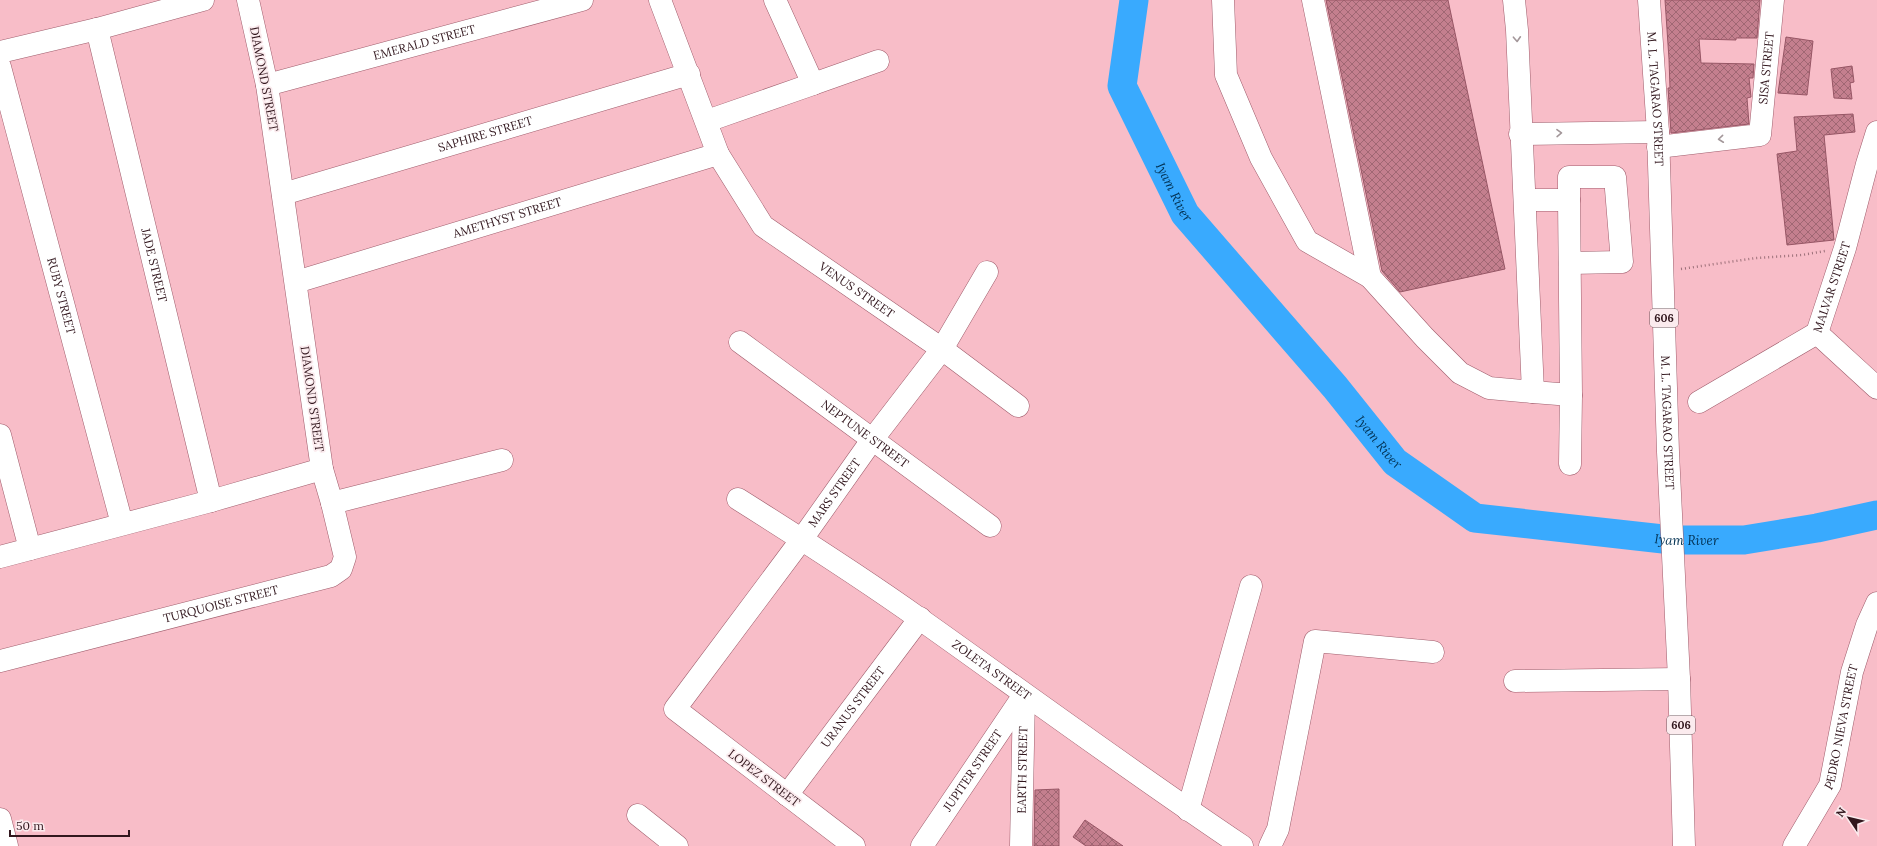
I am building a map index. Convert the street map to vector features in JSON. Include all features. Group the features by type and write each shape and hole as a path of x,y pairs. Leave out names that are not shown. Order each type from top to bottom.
{"street":[{"path":"0,52 97,29 203,0"},
{"name":"DIAMOND STREET","path":"0,557 211,501 322,469 267,86 248,0"},
{"name":"EMERALD STREET","path":"267,86 582,0"},
{"name":"VENUS STREET","path":"660,0 707,121 718,154 763,226 942,349 1018,406"},
{"path":"775,0 812,84"},
{"path":"1223,0 1226,75 1261,158 1307,241 1370,277 1425,338 1460,373 1489,388 1571,395"},
{"path":"1313,0 1370,277"},
{"path":"1514,0 1518,43 1520,134 1525,200 1532,392"},
{"name":"M. L. TAGARAO STREET","path":"1649,0 1658,139 1670,504 1679,679 1684,846"},
{"name":"SISA STREET","path":"1658,139 1760,135 1773,0"},
{"name":"JADE STREET","path":"97,29 211,501"},
{"path":"707,121 878,60"},
{"name":"RUBY STREET","path":"0,67 122,524"},
{"name":"SAPHIRE STREET","path":"283,194 689,74"},
{"name":"MALVAR STREET","path":"1699,402 1817,333 1845,248 1877,132"},
{"path":"1520,134 1658,139"},
{"name":"AMETHYST STREET","path":"296,282 718,154"},
{"path":"1570,263 1622,262 1615,177 1569,177 1571,395 1570,464"},
{"path":"1525,200 1569,200"},
{"name":"MARS STREET","path":"675,709 802,539 872,440 942,349 987,272"},
{"path":"1817,333 1877,388"},
{"name":"NEPTUNE STREET","path":"740,342 990,526"},
{"path":"0,435 30,549"},
{"path":"332,503 502,460"},
{"name":"TURQUOISE STREET","path":"0,661 332,576 341,569 345,557 322,469"},
{"name":"ZOLETA STREET","path":"738,499 802,539 920,618 1024,695 1242,846"},
{"path":"1188,810 1251,586"},
{"name":"PEDRO NIEVA STREET","path":"1794,846 1830,785 1852,672 1867,625 1877,603"},
{"name":"URANUS STREET","path":"787,795 920,618"},
{"path":"1270,846 1278,829 1315,641 1433,652"},
{"path":"1515,681 1679,679"},
{"name":"JUPITER STREET","path":"922,846 1024,695"},
{"name":"EARTH STREET","path":"1021,846 1024,695"},
{"name":"LOPEZ STREET","path":"675,709 854,846"},
{"path":"638,815 676,846"},
{"path":"0,819 7,846"}],"path":[{"path":"1662,272 1756,258 1802,255 1845,248"}],"building":[{"path":"1326,0 1448,0 1505,269 1400,292 1382,271"},
{"path":"1665,0 1760,0 1757,38 1736,38 1736,40 1699,39 1701,63 1754,64 1753,78 1749,78 1751,97 1747,98 1749,124 1671,133 1668,88 1670,88 1669,59"},
{"path":"1786,37 1813,41 1807,95 1778,93"},
{"path":"1852,66 1854,82 1850,83 1852,99 1834,98 1831,69"},
{"path":"1853,114 1855,132 1824,135 1834,240 1787,245 1777,154 1797,151 1794,117"},
{"path":"1059,789 1059,846 1034,846 1035,790"},
{"path":"1085,820 1123,846 1086,846 1073,837"}],"waterway":[{"name":"Iyam River","path":"1134,0 1122,86 1185,214 1335,387 1395,462 1475,518 1672,540 1744,540 1817,528 1877,515"}]}
